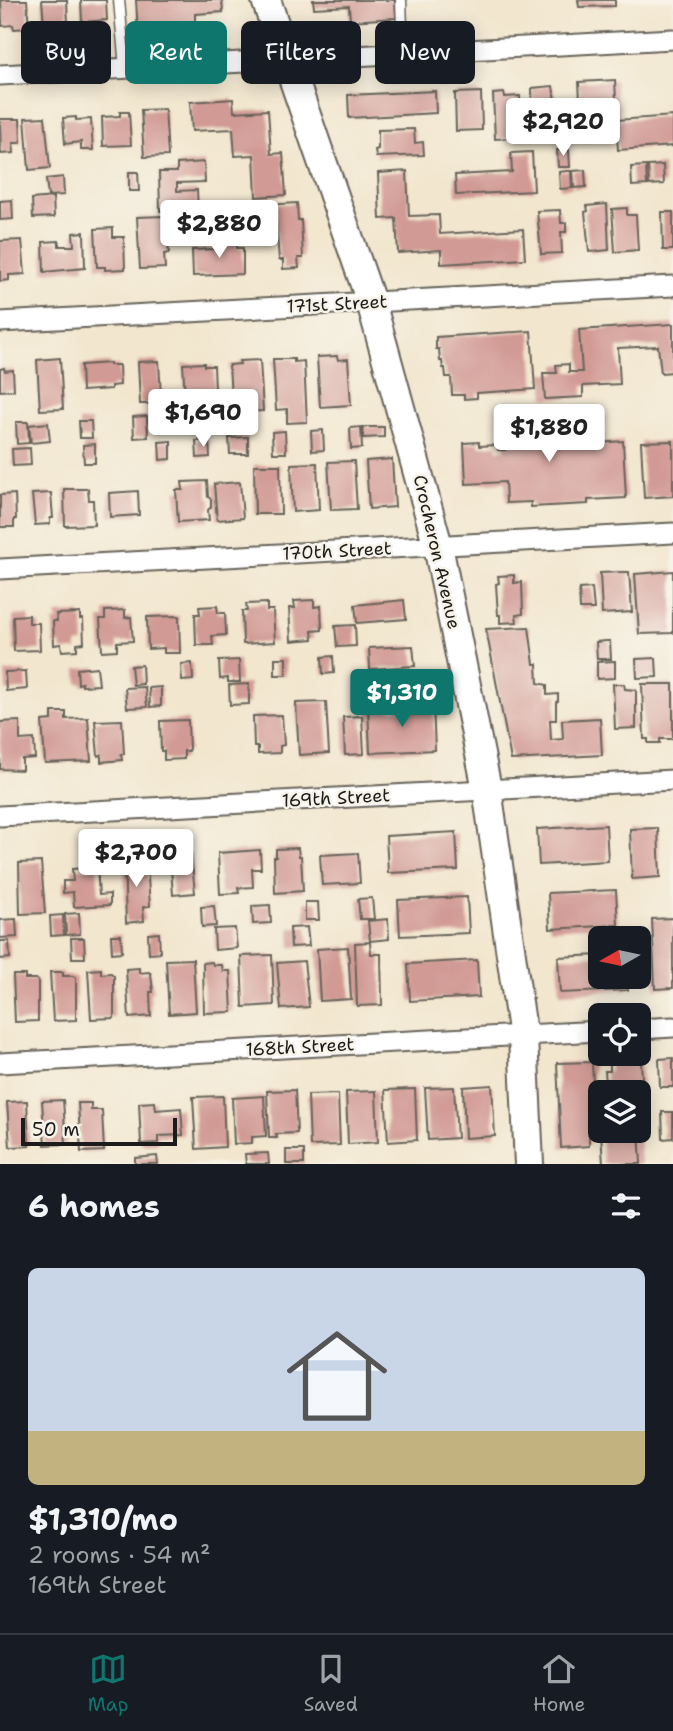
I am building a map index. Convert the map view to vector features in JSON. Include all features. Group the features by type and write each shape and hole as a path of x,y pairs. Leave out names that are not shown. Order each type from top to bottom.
{"street":[{"name":"Crocheron Avenue","path":"266,0 273,21"},
{"path":"475,50 673,39"},
{"path":"0,75 125,68"},
{"name":"Crocheron Avenue","path":"295,84 371,302 438,546 487,789 523,1037 528,1164"},
{"name":"171st Street","path":"0,322 673,286"},
{"name":"170th Street","path":"0,569 673,533"},
{"name":"169th Street","path":"0,816 673,780"},
{"path":"651,1028 673,1027"},
{"name":"168th Street","path":"0,1063 588,1032"}],"lane":[{"path":"119,0 125,68"},
{"path":"401,0 402,21"}],"building":[{"path":"1,0 27,0 28,21 21,21 21,29 14,29 13,25 2,26"},
{"path":"42,0 67,0 68,21 44,21"},
{"path":"81,0 106,0 107,20 82,21"},
{"path":"136,0 222,0 223,12 195,14 195,21 137,21"},
{"path":"313,0 395,0 396,18 350,21 349,6 314,8"},
{"path":"578,0 615,0 615,6 579,7"},
{"path":"615,80 617,120 673,116 673,146 618,150 617,136 582,138 579,82"},
{"path":"553,86 556,107 560,106 561,116 556,117 557,130 533,131 532,88"},
{"path":"435,91 436,113 349,118 348,95"},
{"path":"481,92 482,130 456,131 455,93"},
{"path":"504,93 505,97 520,96 522,129 509,130 510,138 495,139 493,94"},
{"path":"233,99 234,112 268,110 271,154 283,153 286,195 256,197 254,155 235,156 233,129 192,131 190,102"},
{"path":"165,109 168,156 144,157 141,110"},
{"path":"120,112 129,112 131,145 103,146 102,117 120,116"},
{"path":"45,117 50,168 29,170 25,118"},
{"path":"76,117 76,120 91,119 93,150 81,150 81,142 65,144 63,118"},
{"path":"0,119 20,119 21,143 13,143 14,153 1,154"},
{"path":"414,129 415,143 423,142 424,155 376,157 378,130"},
{"path":"557,150 569,150 570,167 558,167"},
{"path":"532,152 534,191 456,195 455,175 512,172 511,153"},
{"path":"204,162 205,182 177,183 177,191 197,190 198,210 160,211 159,172 177,172 177,164"},
{"path":"663,165 664,184 649,185 648,166"},
{"path":"646,166 647,185 632,186 631,167"},
{"path":"585,170 586,187 574,188 573,171"},
{"path":"407,171 409,216 439,215 440,234 523,229 525,259 441,264 441,250 398,253 396,218 380,219 378,173"},
{"path":"571,171 572,188 560,189 559,172"},
{"path":"129,172 138,172 139,191 129,191"},
{"path":"63,177 64,195 48,196 46,179"},
{"path":"53,197 54,217 33,218 32,199"},
{"path":"12,200 13,219 0,220 0,201"},
{"path":"297,203 298,220 301,220 303,258 298,258 299,268 283,269 283,260 279,260 276,221 258,222 258,212 264,211 264,205"},
{"path":"607,204 609,250 589,252 585,212 588,211 587,206"},
{"path":"627,208 627,215 636,215 638,250 615,252 612,209"},
{"path":"560,210 561,223 566,223 566,232 561,232 562,253 541,254 537,211"},
{"path":"662,212 673,212 673,250 663,250"},
{"path":"164,216 169,253 164,254 165,268 140,269 137,217"},
{"path":"113,228 113,237 124,237 125,269 105,270 105,267 97,267 95,229"},
{"path":"84,232 85,268 44,272 43,242 59,241 59,246 74,246 73,233"},
{"path":"237,239 237,248 243,248 243,274 193,276 192,250 216,249 216,240"},
{"path":"22,240 25,274 9,275 9,280 0,281 0,241"},
{"path":"673,324 673,372 661,373 658,346 618,348 620,384 583,386 583,397 545,399 543,373 557,373 556,365 569,364 569,372 582,372 579,330"},
{"path":"531,331 535,389 477,393 477,398 464,399 464,395 452,395 451,377 446,377 445,368 440,361 436,337"},
{"path":"337,356 338,360 348,359 351,405 320,407 317,357"},
{"path":"60,358 63,409 40,410 37,360"},
{"path":"273,359 304,361 307,422 287,423 287,409 276,410"},
{"path":"260,360 263,411 232,412 229,365 240,364 239,361"},
{"path":"159,361 161,398 156,398 156,404 140,404 138,362"},
{"path":"204,363 204,366 214,366 216,412 186,414 183,364"},
{"path":"81,365 119,365 120,385 111,386 111,389 82,391"},
{"path":"4,368 5,371 13,370 14,390 0,391 0,369"},
{"path":"583,415 585,444 623,441 626,498 588,500 588,504 531,507 531,502 506,503 505,482 466,484 464,443 497,445 498,450 505,450 504,420"},
{"path":"147,416 148,437 134,438 133,417"},
{"path":"79,421 91,421 92,438 80,438"},
{"path":"16,422 28,422 29,443 17,444"},
{"path":"48,423 50,441 31,443 29,425"},
{"path":"361,427 362,448 351,449 350,428"},
{"path":"363,427 384,427 384,437 363,438"},
{"path":"323,430 324,450 312,451 311,431"},
{"path":"285,431 286,453 273,453 272,432"},
{"path":"248,437 248,454 230,454 229,438"},
{"path":"209,440 210,457 197,458 196,441"},
{"path":"171,441 171,459 160,460 159,442"},
{"path":"673,441 673,496 644,498 641,442"},
{"path":"95,444 95,463 84,463 83,445"},
{"path":"30,448 31,465 13,466 12,449"},
{"path":"392,459 395,507 369,509 366,461"},
{"path":"354,461 357,509 331,510 328,462"},
{"path":"317,463 319,510 293,512 291,464"},
{"path":"254,465 280,465 281,514 255,514"},
{"path":"207,481 208,497 211,499 209,520 178,522 176,490 183,490 182,482"},
{"path":"240,482 243,518 217,520 214,484"},
{"path":"64,489 88,489 89,500 93,500 94,525 65,526"},
{"path":"138,491 139,515 110,517 109,493"},
{"path":"51,493 53,518 50,518 50,524 35,525 32,494"},
{"path":"15,494 14,527 0,527 0,495"},
{"path":"673,571 673,633 639,634 635,574"},
{"path":"629,572 632,612 602,614 600,573"},
{"path":"514,575 514,583 522,582 523,614 516,615 517,622 500,623 496,584 499,583 498,576"},
{"path":"592,588 594,609 580,609 579,589"},
{"path":"314,600 314,607 321,606 322,630 312,631 313,639 291,641 289,608 295,608 294,601"},
{"path":"404,600 406,619 357,623 355,605"},
{"path":"267,603 267,610 273,610 275,642 243,644 242,611 247,611 246,604"},
{"path":"217,606 218,613 225,613 226,635 212,636 213,645 196,645 195,614 200,614 199,607"},
{"path":"125,610 125,618 131,617 133,641 117,642 117,650 102,651 100,619 105,619 105,611"},
{"path":"80,613 80,619 83,619 84,643 77,644 77,650 62,651 61,644 54,645 53,621 57,621 56,614"},
{"path":"29,615 29,623 39,623 40,650 14,651 13,616"},
{"path":"179,616 180,653 164,653 164,648 148,649 147,617"},
{"path":"355,625 356,646 337,647 335,626"},
{"path":"529,627 538,683 547,685 547,695 558,694 556,720 550,720 551,740 563,739 562,720 600,718 602,755 511,760 486,629"},
{"path":"610,641 611,659 597,659 596,642"},
{"path":"413,646 415,666 370,669 369,648"},
{"path":"333,656 334,673 323,674 322,657"},
{"path":"275,658 286,658 286,675 275,675"},
{"path":"656,658 657,677 637,678 636,659"},
{"path":"239,660 240,682 228,682 228,678 220,679 219,661"},
{"path":"615,661 615,678 597,679 597,662"},
{"path":"192,663 193,680 182,681 181,664"},
{"path":"142,665 143,684 133,685 131,666"},
{"path":"97,667 99,685 78,684 77,669"},
{"path":"26,671 27,689 6,691 5,672"},
{"path":"249,684 249,704 230,705 229,685"},
{"path":"613,684 624,684 625,689 636,690 636,728 615,729"},
{"path":"642,684 673,684 673,739 648,743 648,739 644,739"},
{"path":"145,687 147,707 127,708 125,688"},
{"path":"161,687 161,706 150,707 149,688"},
{"path":"326,702 329,753 299,755 296,703"},
{"path":"433,703 435,750 370,753 368,707 390,705 390,710 412,709 412,704"},
{"path":"52,712 66,712 66,719 88,718 91,761 45,763 42,721 52,720"},
{"path":"282,715 284,745 280,746 280,753 258,754 258,747 254,747 253,716"},
{"path":"362,716 364,754 345,755 343,717"},
{"path":"122,720 122,760 101,762 95,721"},
{"path":"188,720 189,751 184,751 184,759 164,760 160,721"},
{"path":"20,721 20,740 34,739 35,758 22,759 22,770 0,769 0,722"},
{"path":"606,825 608,861 539,865 537,829"},
{"path":"658,828 660,877 632,879 630,829"},
{"path":"456,832 458,870 388,873 386,836"},
{"path":"298,848 303,891 275,893 276,849"},
{"path":"172,850 180,850 180,854 191,853 195,893 173,895 170,855 173,855"},
{"path":"260,850 261,869 252,869 253,887 238,888 239,893 220,894 218,853"},
{"path":"358,853 360,883 322,885 320,855"},
{"path":"145,858 150,906 143,907 144,921 126,923 124,859"},
{"path":"41,862 45,913 20,914 19,863"},
{"path":"97,867 99,895 110,894 110,905 74,907 73,892 63,893 63,881 73,881 72,869"},
{"path":"616,890 618,925 550,929 548,893"},
{"path":"467,897 469,933 400,936 398,900"},
{"path":"372,898 374,919 360,919 358,899"},
{"path":"305,902 318,902 319,920 305,920"},
{"path":"270,905 271,923 253,924 252,906"},
{"path":"214,906 216,926 202,927 201,907"},
{"path":"79,913 80,934 66,935 65,914"},
{"path":"63,915 64,935 51,936 50,916"},
{"path":"673,918 673,988 655,989 652,919"},
{"path":"16,919 17,937 0,938 0,920"},
{"path":"388,919 389,939 370,941 368,921"},
{"path":"307,927 309,946 291,947 290,928"},
{"path":"235,928 237,948 215,950 214,929"},
{"path":"159,933 160,953 149,954 148,934"},
{"path":"111,935 121,935 122,952 112,953"},
{"path":"71,938 84,938 85,958 72,958"},
{"path":"0,941 9,941 10,958 0,959"},
{"path":"370,942 371,954 381,954 382,1005 357,1006 355,943"},
{"path":"348,947 351,999 320,1001 317,949"},
{"path":"272,955 274,1005 243,1007 241,956"},
{"path":"588,956 588,989 628,990 560,993 558,957"},
{"path":"193,959 196,1012 169,1014 166,960"},
{"path":"477,960 479,997 410,1001 408,964"},
{"path":"304,961 309,1007 281,1009 277,963"},
{"path":"212,962 213,965 222,965 223,971 230,971 232,1012 204,1013 203,963"},
{"path":"139,968 139,973 151,974 151,1016 129,1018 126,969"},
{"path":"101,969 101,974 111,973 114,976 114,1018 91,1019 88,970"},
{"path":"50,972 63,972 63,976 76,978 76,1020 53,1021"},
{"path":"13,975 25,975 25,979 38,981 38,1021 15,1022"},
{"path":"673,1058 673,1087 660,1087 659,1059"},
{"path":"588,1062 588,1066 592,1066 593,1080 588,1080 589,1146 561,1148 557,1063"},
{"path":"610,1066 641,1066 642,1080 606,1080 605,1071 610,1071"},
{"path":"492,1085 495,1136 465,1138 463,1087"},
{"path":"454,1087 457,1138 428,1140 425,1088"},
{"path":"415,1089 417,1140 388,1142 385,1090"},
{"path":"295,1090 297,1133 276,1134 277,1138 269,1138 267,1091"},
{"path":"376,1091 378,1142 348,1144 346,1092"},
{"path":"338,1094 340,1145 310,1146 308,1095"},
{"path":"223,1096 225,1147 196,1149 193,1097"},
{"path":"264,1096 266,1136 252,1137 252,1143 234,1144 232,1098"},
{"path":"63,1100 66,1144 45,1145 42,1101"},
{"path":"27,1101 29,1146 10,1147 7,1102"},
{"path":"155,1102 156,1110 181,1108 183,1135 158,1136 158,1143 141,1144 139,1103"},
{"path":"78,1103 91,1103 91,1110 102,1110 104,1151 81,1152"},
{"path":"662,1112 673,1112 673,1138 663,1139"},
{"path":"602,1143 640,1143 641,1164 603,1164"},
{"path":"286,1150 304,1150 304,1164 286,1164"},
{"path":"268,1153 269,1164 246,1164 245,1154"},
{"path":"157,1156 158,1164 135,1164 135,1158"}]}
